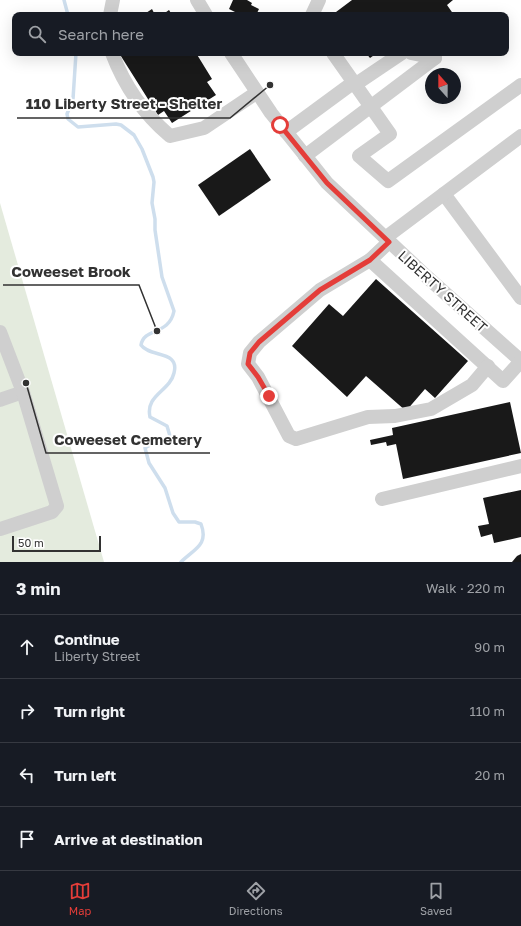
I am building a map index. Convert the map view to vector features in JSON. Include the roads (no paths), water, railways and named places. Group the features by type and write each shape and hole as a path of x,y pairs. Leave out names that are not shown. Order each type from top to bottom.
{"street":[{"path":"111,12 113,0"},
{"path":"197,0 204,12"},
{"path":"313,12 319,0"},
{"path":"113,56 120,74 152,120 170,136 204,128 256,93"},
{"name":"LIBERTY STREET","path":"233,56 256,93 327,183 387,240 521,361"},
{"path":"335,56 390,134 359,156 388,181 521,85"},
{"path":"286,132 355,83 397,56"},
{"path":"305,156 435,58 425,56"},
{"path":"488,366 472,385 431,409 395,416 368,417 296,439 289,436 258,377 248,364 250,353 259,342 320,290 370,260 387,240 444,194 521,136"},
{"path":"444,194 521,298"},
{"path":"370,260 504,381 521,361"},
{"path":"0,529 52,512 57,506 23,392 1,339"},
{"path":"0,400 23,392"},
{"path":"382,499 521,466"}],"waterway":[{"path":"64,0 67,12"},
{"path":"76,56 73,99 67,114 68,119 78,127 116,124 121,125 134,135 142,149 153,177 152,203 162,277 174,311 167,324 143,339 141,345 151,352 169,357 175,366 172,379 154,398 149,410 150,417 167,426 170,436 165,441 152,444 145,448 149,463 165,488 173,513 179,522 195,522 201,524 203,531 202,542 181,562"}],"place":[{"name":"110 Liberty Street - Shelter","path":"270,85"},
{"name":"Coweeset Brook","path":"157,331"},
{"name":"Coweeset Cemetery","path":"26,383"}]}
